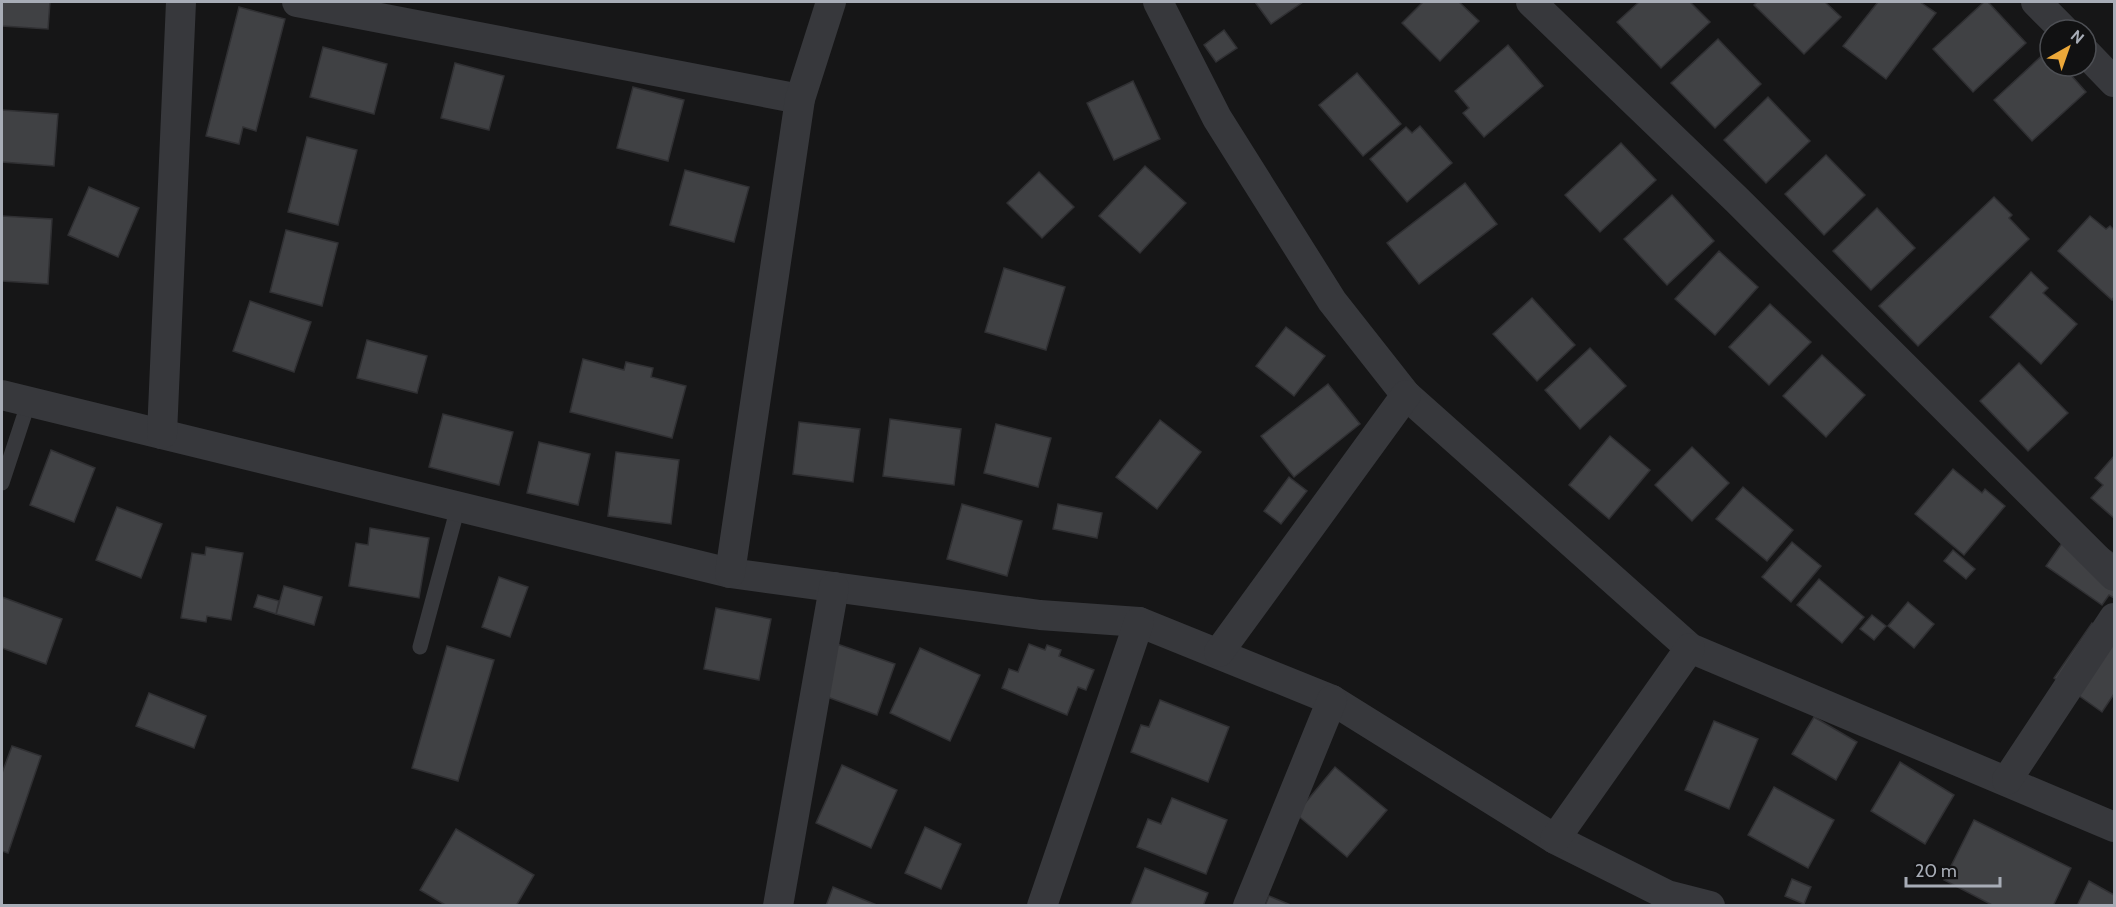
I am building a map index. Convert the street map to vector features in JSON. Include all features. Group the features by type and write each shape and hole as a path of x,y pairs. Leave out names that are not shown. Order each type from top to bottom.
{"street":[{"path":"162,434 182,2"},
{"path":"297,2 800,99"},
{"path":"730,573 800,99 831,2"},
{"path":"1158,2 1217,118 1326,291 1406,395 1690,648 2115,827"},
{"path":"1531,2 1745,209 2115,576"},
{"path":"2036,2 2052,18"},
{"path":"2098,65 2115,82"},
{"path":"1219,652 1406,395"},
{"path":"15,398 730,573 1040,615 1139,622 1219,652 1332,700 1555,839 1667,895 1710,906"},
{"path":"778,906 834,587"},
{"path":"2007,780 2115,618"},
{"path":"1042,906 1139,622"},
{"path":"1555,839 1690,648"},
{"path":"1248,906 1332,700"}],"lane":[{"path":"2,483 15,398"},
{"path":"420,647 458,507"}],"building":[{"path":"2,2 50,2 48,29 2,26"},
{"path":"1255,2 1303,2 1271,24"},
{"path":"1423,2 1459,2 1479,21 1440,61 1402,23"},
{"path":"1639,2 1690,2 1710,22 1661,68 1617,22"},
{"path":"1757,2 1825,2 1841,17 1804,54 1754,5"},
{"path":"1878,2 1920,2 1936,13 1886,79 1843,46"},
{"path":"1984,2 1988,2 2026,43 1973,92 1933,49"},
{"path":"239,7 285,19 256,131 243,127 239,144 206,136"},
{"path":"1224,30 1237,48 1216,62 1204,45"},
{"path":"1718,39 1761,84 1715,128 1671,83"},
{"path":"1508,45 1543,86 1484,137 1463,113 1469,108 1455,91"},
{"path":"323,47 387,64 374,114 310,97"},
{"path":"2038,59 2038,78 2074,78 2086,92 2032,141 1994,100"},
{"path":"455,63 504,76 489,130 441,118"},
{"path":"1357,73 1401,124 1363,156 1319,105"},
{"path":"1133,81 1160,139 1114,160 1087,103"},
{"path":"633,87 684,100 668,161 617,148"},
{"path":"1768,97 1810,141 1766,183 1724,140"},
{"path":"2,110 58,114 54,166 2,162"},
{"path":"1420,126 1452,163 1407,202 1370,159 1406,127 1412,133"},
{"path":"307,137 357,150 338,225 288,212"},
{"path":"1621,143 1656,180 1600,232 1565,195"},
{"path":"1826,155 1865,195 1824,235 1785,194"},
{"path":"1145,166 1186,203 1140,253 1099,216"},
{"path":"685,170 749,187 734,242 670,225"},
{"path":"1039,172 1074,207 1042,238 1007,203"},
{"path":"1465,183 1497,224 1419,284 1387,243"},
{"path":"89,187 139,208 118,257 68,235"},
{"path":"1672,195 1714,241 1667,285 1624,239"},
{"path":"1994,197 2012,215 2009,218 2029,239 1918,346 1879,306"},
{"path":"1877,208 1915,248 1871,290 1833,251"},
{"path":"2,216 52,219 48,284 2,281"},
{"path":"2090,216 2106,229 2110,226 2114,230 2114,297 2112,300 2058,251"},
{"path":"286,230 338,243 322,306 270,292"},
{"path":"1719,251 1758,287 1715,335 1675,299"},
{"path":"1004,268 1065,287 1046,350 985,332"},
{"path":"2031,272 2048,288 2043,293 2077,324 2041,364 1990,317"},
{"path":"1532,298 1575,345 1537,381 1493,334"},
{"path":"250,301 311,322 294,372 233,351"},
{"path":"1770,304 1811,342 1769,385 1729,347"},
{"path":"1286,327 1325,356 1294,396 1256,366"},
{"path":"367,340 427,356 417,393 357,378"},
{"path":"1590,348 1626,386 1580,429 1545,390"},
{"path":"1822,355 1865,395 1826,437 1783,396"},
{"path":"583,359 624,370 626,362 653,368 651,377 686,386 672,438 570,412"},
{"path":"2019,363 2068,413 2028,451 1980,401"},
{"path":"1328,384 1360,424 1294,477 1261,436"},
{"path":"443,414 513,432 499,485 429,467"},
{"path":"890,419 961,429 954,485 883,476"},
{"path":"1160,420 1201,452 1157,509 1116,477"},
{"path":"799,422 860,429 853,482 793,474"},
{"path":"996,424 1051,438 1038,487 984,473"},
{"path":"1610,436 1650,470 1609,519 1569,485"},
{"path":"539,442 590,454 578,505 527,493"},
{"path":"1692,447 1729,483 1692,521 1655,485"},
{"path":"51,450 95,468 74,522 30,505"},
{"path":"616,452 679,460 671,524 608,516"},
{"path":"2114,456 2114,518 2091,498 2103,485 2095,478"},
{"path":"1953,469 1982,493 1985,489 2005,506 1964,555 1915,514"},
{"path":"1289,477 1307,491 1281,524 1264,511"},
{"path":"1743,487 1793,530 1767,561 1716,519"},
{"path":"962,504 1022,521 1007,576 947,559"},
{"path":"1058,504 1102,513 1097,538 1053,529"},
{"path":"117,507 162,524 141,578 96,560"},
{"path":"2074,526 2114,554 2114,598 2109,595 2102,605 2046,566"},
{"path":"370,528 429,538 419,598 349,586 356,543 368,545"},
{"path":"1792,542 1821,566 1791,602 1762,577"},
{"path":"206,547 243,553 231,620 207,616 206,622 181,618 192,553 205,555"},
{"path":"1953,550 1975,569 1966,579 1944,561"},
{"path":"499,577 528,587 510,637 482,627"},
{"path":"1819,579 1864,617 1842,643 1797,605"},
{"path":"284,586 322,597 314,625 276,614"},
{"path":"258,595 279,601 276,614 254,607"},
{"path":"2,597 62,619 46,664 2,648"},
{"path":"1908,602 1934,624 1914,648 1888,626"},
{"path":"716,608 771,619 759,680 704,669"},
{"path":"1872,615 1886,626 1874,640 1860,629"},
{"path":"2092,623 2114,639 2114,694 2102,712 2054,678"},
{"path":"837,644 895,664 877,715 819,694"},
{"path":"1029,644 1045,650 1047,645 1061,650 1059,656 1094,670 1086,690 1078,687 1067,715 1002,688 1009,669 1018,672"},
{"path":"447,646 494,660 458,781 412,768"},
{"path":"920,648 980,675 950,741 890,713"},
{"path":"149,693 206,716 194,748 136,726"},
{"path":"1160,700 1229,727 1208,782 1131,752 1141,725 1149,727"},
{"path":"1814,717 1857,742 1836,780 1792,754"},
{"path":"1714,721 1758,739 1729,809 1685,790"},
{"path":"12,746 41,756 8,853 2,851 2,773"},
{"path":"1900,762 1954,795 1925,844 1871,811"},
{"path":"842,765 897,790 871,848 816,823"},
{"path":"1335,767 1387,810 1347,857 1296,814"},
{"path":"1774,787 1834,820 1808,868 1748,835"},
{"path":"1172,798 1227,820 1206,874 1137,847 1148,819 1161,824"},
{"path":"1974,820 2071,868 2053,906 1994,906 1944,880"},
{"path":"925,827 961,844 941,889 905,873"},
{"path":"456,829 534,875 516,906 447,906 420,890"},
{"path":"1145,868 1208,893 1203,906 1130,906"},
{"path":"1792,879 1811,887 1804,904 1785,896"},
{"path":"2089,881 2114,895 2114,906 2077,906"},
{"path":"833,887 879,906 826,906"},
{"path":"1269,896 1293,906 1265,906"}]}
